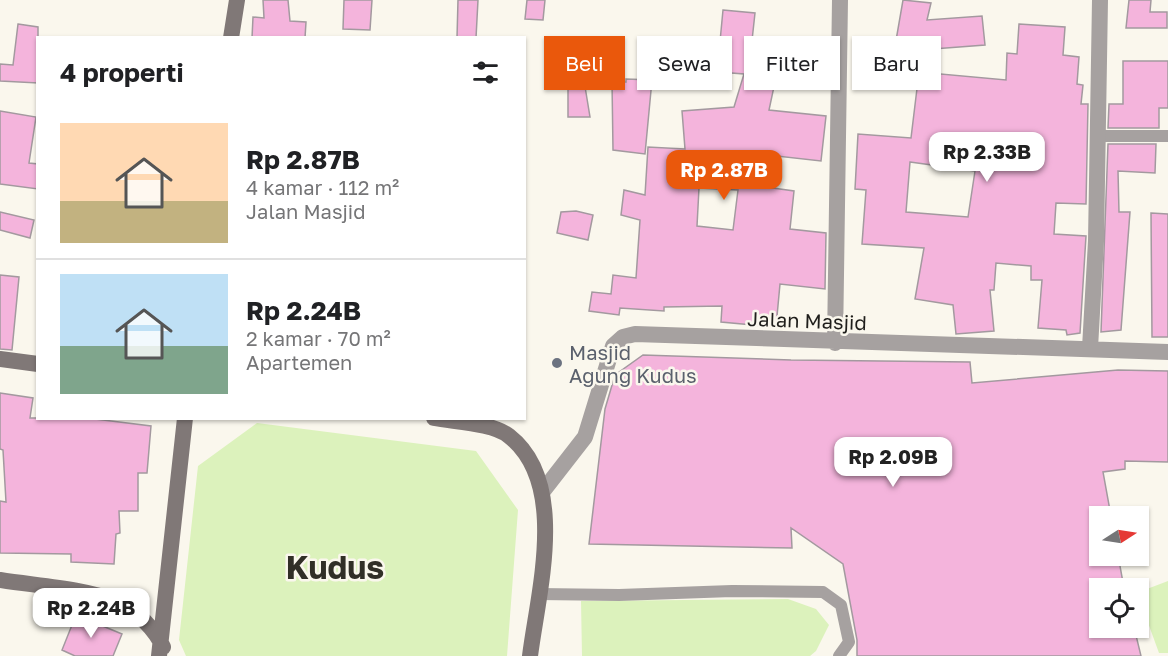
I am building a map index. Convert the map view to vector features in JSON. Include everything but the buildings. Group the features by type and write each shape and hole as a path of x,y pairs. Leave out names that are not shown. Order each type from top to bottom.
{"main road":[{"path":"231,36 237,0"},
{"path":"0,359 36,364"},
{"path":"162,651 185,420"},
{"path":"447,420 481,425 509,436 530,461 543,491 547,528 530,656"},
{"path":"0,580 120,602 162,651"}],"street":[{"path":"836,343 840,0"},
{"path":"1090,348 1096,241 1100,0"},
{"name":"Jalan Masjid","path":"543,491 585,437 608,358 613,346 623,337 648,333 836,343 1090,348 1168,352"}],"lane":[{"path":"1097,136 1168,136"},
{"path":"538,594 823,592 841,605 849,642 839,656"}],"green space":[{"path":"257,423 476,451 518,510 507,656 186,656 179,640 198,466"},
{"path":"1168,581 1168,653 1159,653 1149,626 1149,588"},
{"path":"788,599 816,609 829,625 816,651 810,656 582,656 581,601"}],"place":[{"name":"Masjid Agung Kudus","path":"557,363"}],"district":[{"name":"Kudus","path":"335,567"}]}
